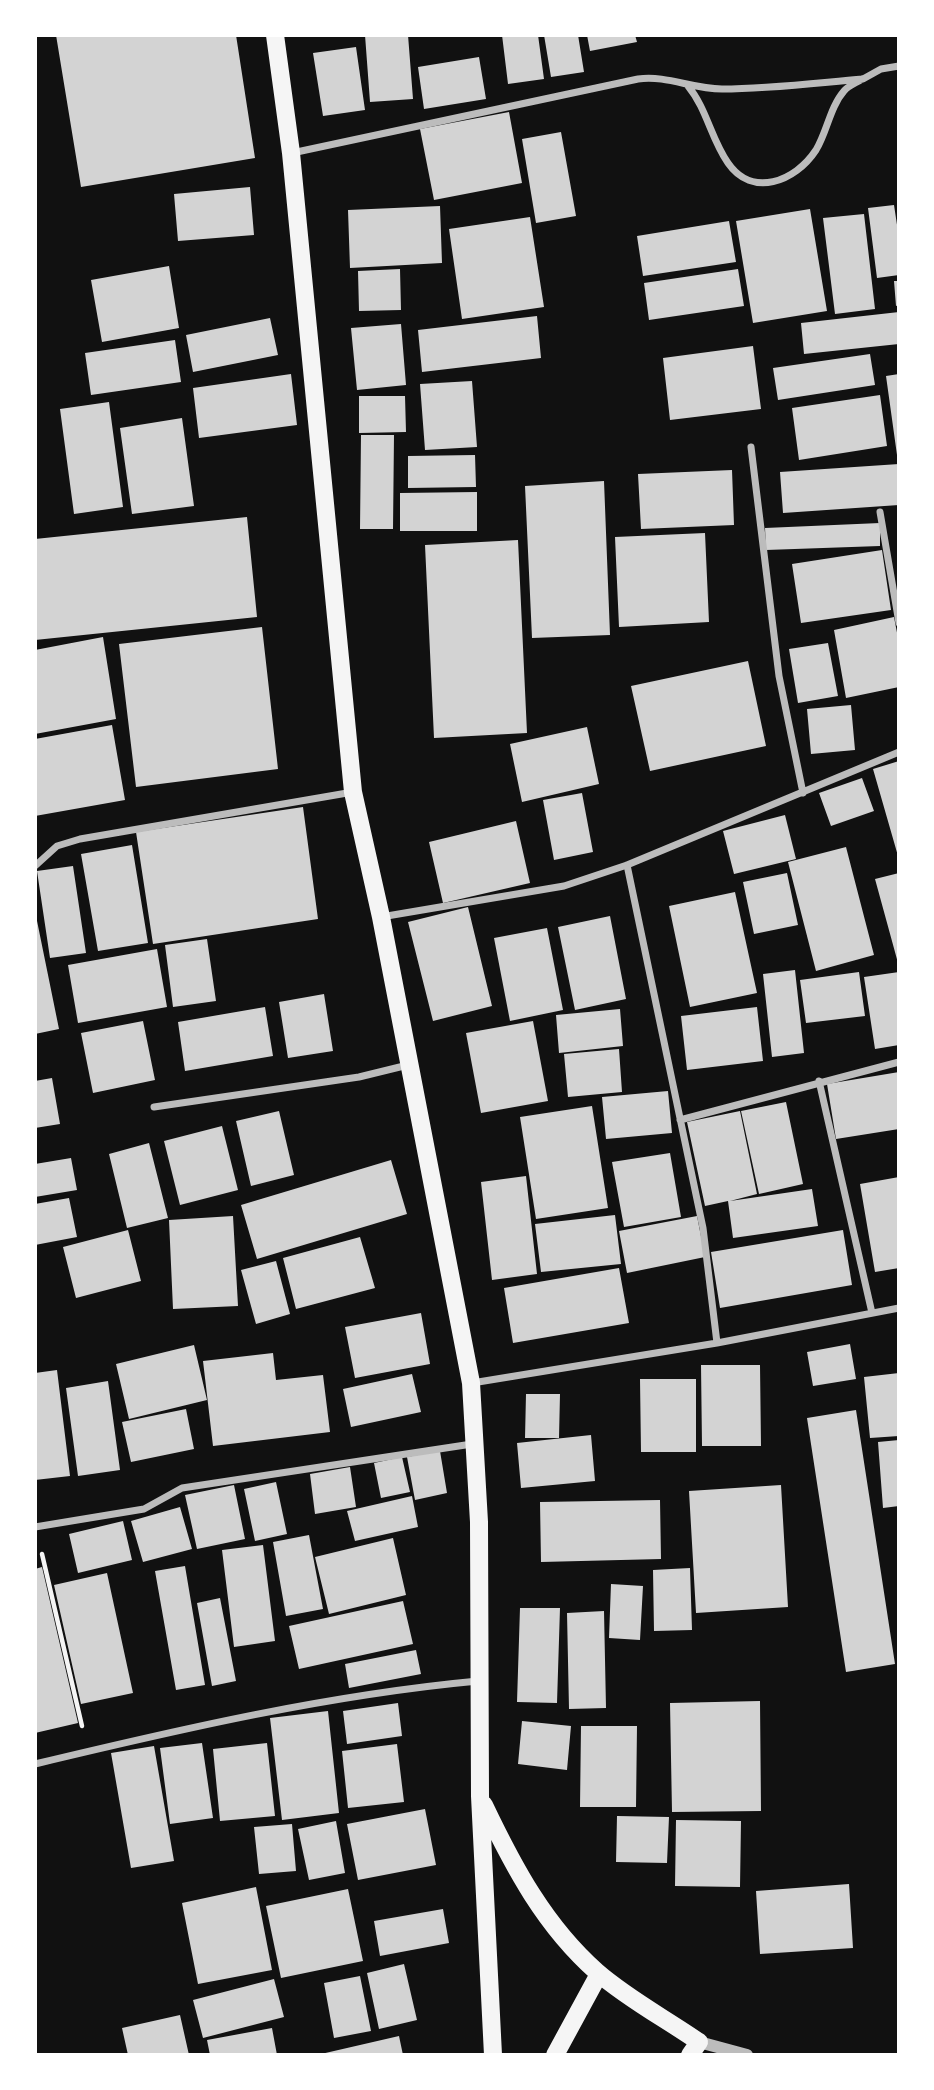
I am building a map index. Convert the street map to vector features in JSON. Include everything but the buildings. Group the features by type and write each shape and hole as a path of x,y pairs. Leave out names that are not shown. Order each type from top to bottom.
{"main road":[{"path":"275,35 291,153 353,792 381,917 471,1383 481,1681 480,1796 493,2055"},
{"path":"480,1796 512,1865 547,1919 598,1974 695,2049"},
{"path":"555,2055 598,1974"}],"street":[{"path":"688,86 699,100 728,163 746,181 763,184 789,177 816,150 844,91 881,69 899,66"},
{"path":"291,153 657,76 688,86 720,89 863,79"},
{"path":"751,447 779,676 803,793"},
{"path":"880,512 899,623"},
{"path":"381,917 564,886 627,864 899,752"},
{"path":"35,866 58,846 80,839 353,792"},
{"path":"627,864 703,1228 717,1343"},
{"path":"680,1121 819,1081 899,1062"},
{"path":"154,1107 359,1077 409,1065"},
{"path":"819,1081 872,1313"},
{"path":"471,1383 717,1343 899,1308"},
{"path":"35,1528 144,1509 182,1488 475,1443"},
{"path":"35,1764 189,1726 435,1685 481,1681"},
{"path":"695,2049 747,2055"}],"path":[{"path":"42,1555 88,1751"}]}
